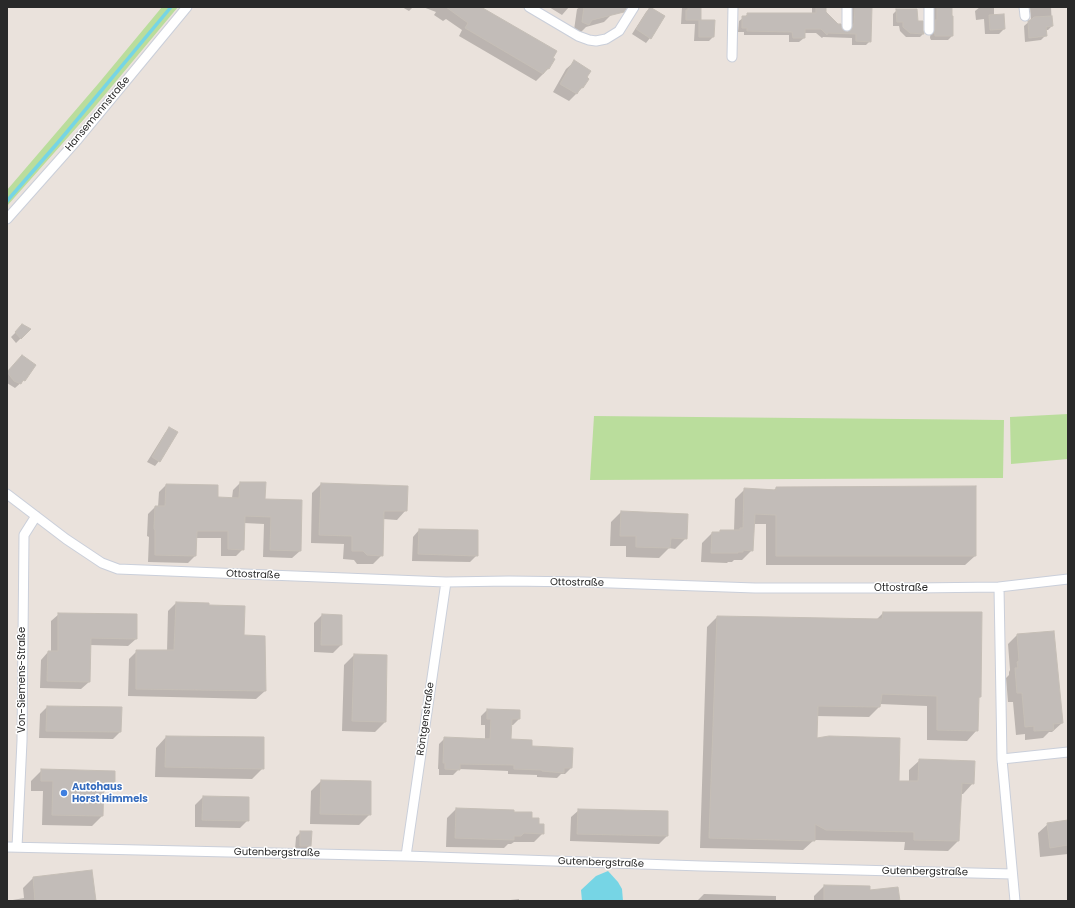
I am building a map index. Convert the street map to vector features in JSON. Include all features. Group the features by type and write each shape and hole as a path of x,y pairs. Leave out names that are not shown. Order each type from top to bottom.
{"street":[{"name":"Hansemannstraße","path":"7,219 78,139 187,7"},
{"path":"529,7 578,36 596,41 606,39 619,31 634,7"},
{"path":"732,57 733,7"},
{"path":"847,7 847,26"},
{"path":"929,7 929,30"},
{"name":"Ottostraße","path":"7,494 66,539 102,563 118,569 446,582 583,582 763,588 999,587 1068,579"},
{"name":"Von-Siemens-Straße","path":"17,847 22,746 24,535 36,516"},
{"name":"Röntgenstraße","path":"406,856 446,582"},
{"path":"999,587 1002,759 1015,901"},
{"path":"1002,759 1068,752"},
{"name":"Gutenbergstraße","path":"7,847 406,856 701,866 1012,874"}],"green space":[{"path":"162,7 178,7 93,109 7,206 7,190"},
{"path":"1068,414 1068,459 1011,464 1010,417"},
{"path":"594,416 1004,420 1003,478 590,480"}],"water":[{"path":"608,871 622,889 623,901 582,901 581,890 596,876"}],"building":[{"path":"446,7 481,7 557,51 553,58 555,59 549,69 547,68 543,74 465,28 468,23"},
{"path":"584,7 627,7 624,12 592,20 589,25 582,22"},
{"path":"650,7 665,16 651,39 636,29"},
{"path":"688,7 701,7 701,20 715,20 714,37 699,37 699,20 686,20 686,10 688,10"},
{"path":"816,7 826,7 826,12 838,24 841,24 842,29 847,32 852,29 854,24 855,7 872,7 871,42 856,41 856,34 828,33 827,35 821,29 805,29 805,38 793,38 792,32 747,31 747,28 742,28 742,16 747,16 747,13 816,13"},
{"path":"937,7 952,7 953,36 935,36"},
{"path":"896,9 917,9 918,21 923,21 924,34 910,33 903,27 903,22 897,22"},
{"path":"1004,14 1005,29 990,30 989,15"},
{"path":"1052,16 1053,26 1046,27 1047,36 1029,38 1028,21 1034,17"},
{"path":"574,60 591,71 587,77 589,79 583,88 581,87 577,94 560,84"},
{"path":"22,324 31,329 21,339 15,332"},
{"path":"22,355 36,365 25,381 23,380 21,384 14,381 7,372"},
{"path":"169,427 178,432 160,462 152,457"},
{"path":"240,482 266,482 265,499 302,500 301,551 270,550 271,517 245,516 244,550 228,549 228,531 197,531 196,556 155,555 155,506 165,506 166,484 218,485 218,497 239,498"},
{"path":"321,483 408,486 407,511 384,511 383,556 367,555 363,551 352,551 352,536 319,535"},
{"path":"976,486 976,556 776,556 776,515 755,514 753,551 743,550 743,552 738,553 711,553 712,532 720,532 720,530 740,530 740,528 743,528 744,488 776,490 776,487"},
{"path":"621,511 688,514 687,539 671,538 670,548 636,547 636,536 620,536"},
{"path":"419,529 478,530 478,556 418,554"},
{"path":"176,602 245,606 244,635 265,636 266,691 136,689 136,650 174,650"},
{"path":"883,612 982,612 981,697 979,697 978,731 937,730 937,696 882,694 880,707 818,706 817,738 829,736 900,738 899,781 918,781 919,759 975,761 974,784 962,783 959,841 914,840 914,832 826,830 815,824 815,841 709,838 717,616 882,619"},
{"path":"58,613 137,614 137,639 91,638 90,682 47,681 48,651 58,651"},
{"path":"322,614 342,615 342,645 321,645"},
{"path":"1054,631 1063,723 1053,724 1054,730 1034,731 1034,726 1025,727 1022,693 1017,693 1015,668 1018,668 1017,662 1019,661 1017,634"},
{"path":"354,654 387,655 386,722 352,721"},
{"path":"47,706 122,707 121,732 46,731"},
{"path":"487,709 520,710 520,719 512,719 511,739 532,740 532,746 573,748 572,768 564,768 564,773 542,770 514,769 514,765 460,764 460,770 445,769 445,763 443,763 444,737 490,739 491,719 487,719"},
{"path":"166,736 264,737 264,769 165,767"},
{"path":"41,769 115,771 115,782 104,782 103,816 52,815 53,781 41,781"},
{"path":"321,780 371,781 371,815 320,814"},
{"path":"203,796 249,797 249,821 202,820"},
{"path":"456,808 532,812 532,818 539,818 539,824 544,824 544,834 524,833 521,836 514,836 514,840 455,838"},
{"path":"578,809 668,811 668,836 577,834"},
{"path":"1068,820 1068,845 1050,848 1047,823"},
{"path":"300,831 312,831 311,846 300,846"},
{"path":"92,870 96,901 35,901 33,877"},
{"path":"824,885 870,886 870,890 898,887 900,901 824,901"}],"waterway":[{"path":"7,201 61,139 171,7"}],"place":[{"name":"Autohaus Horst Himmels","path":"64,793"}]}
